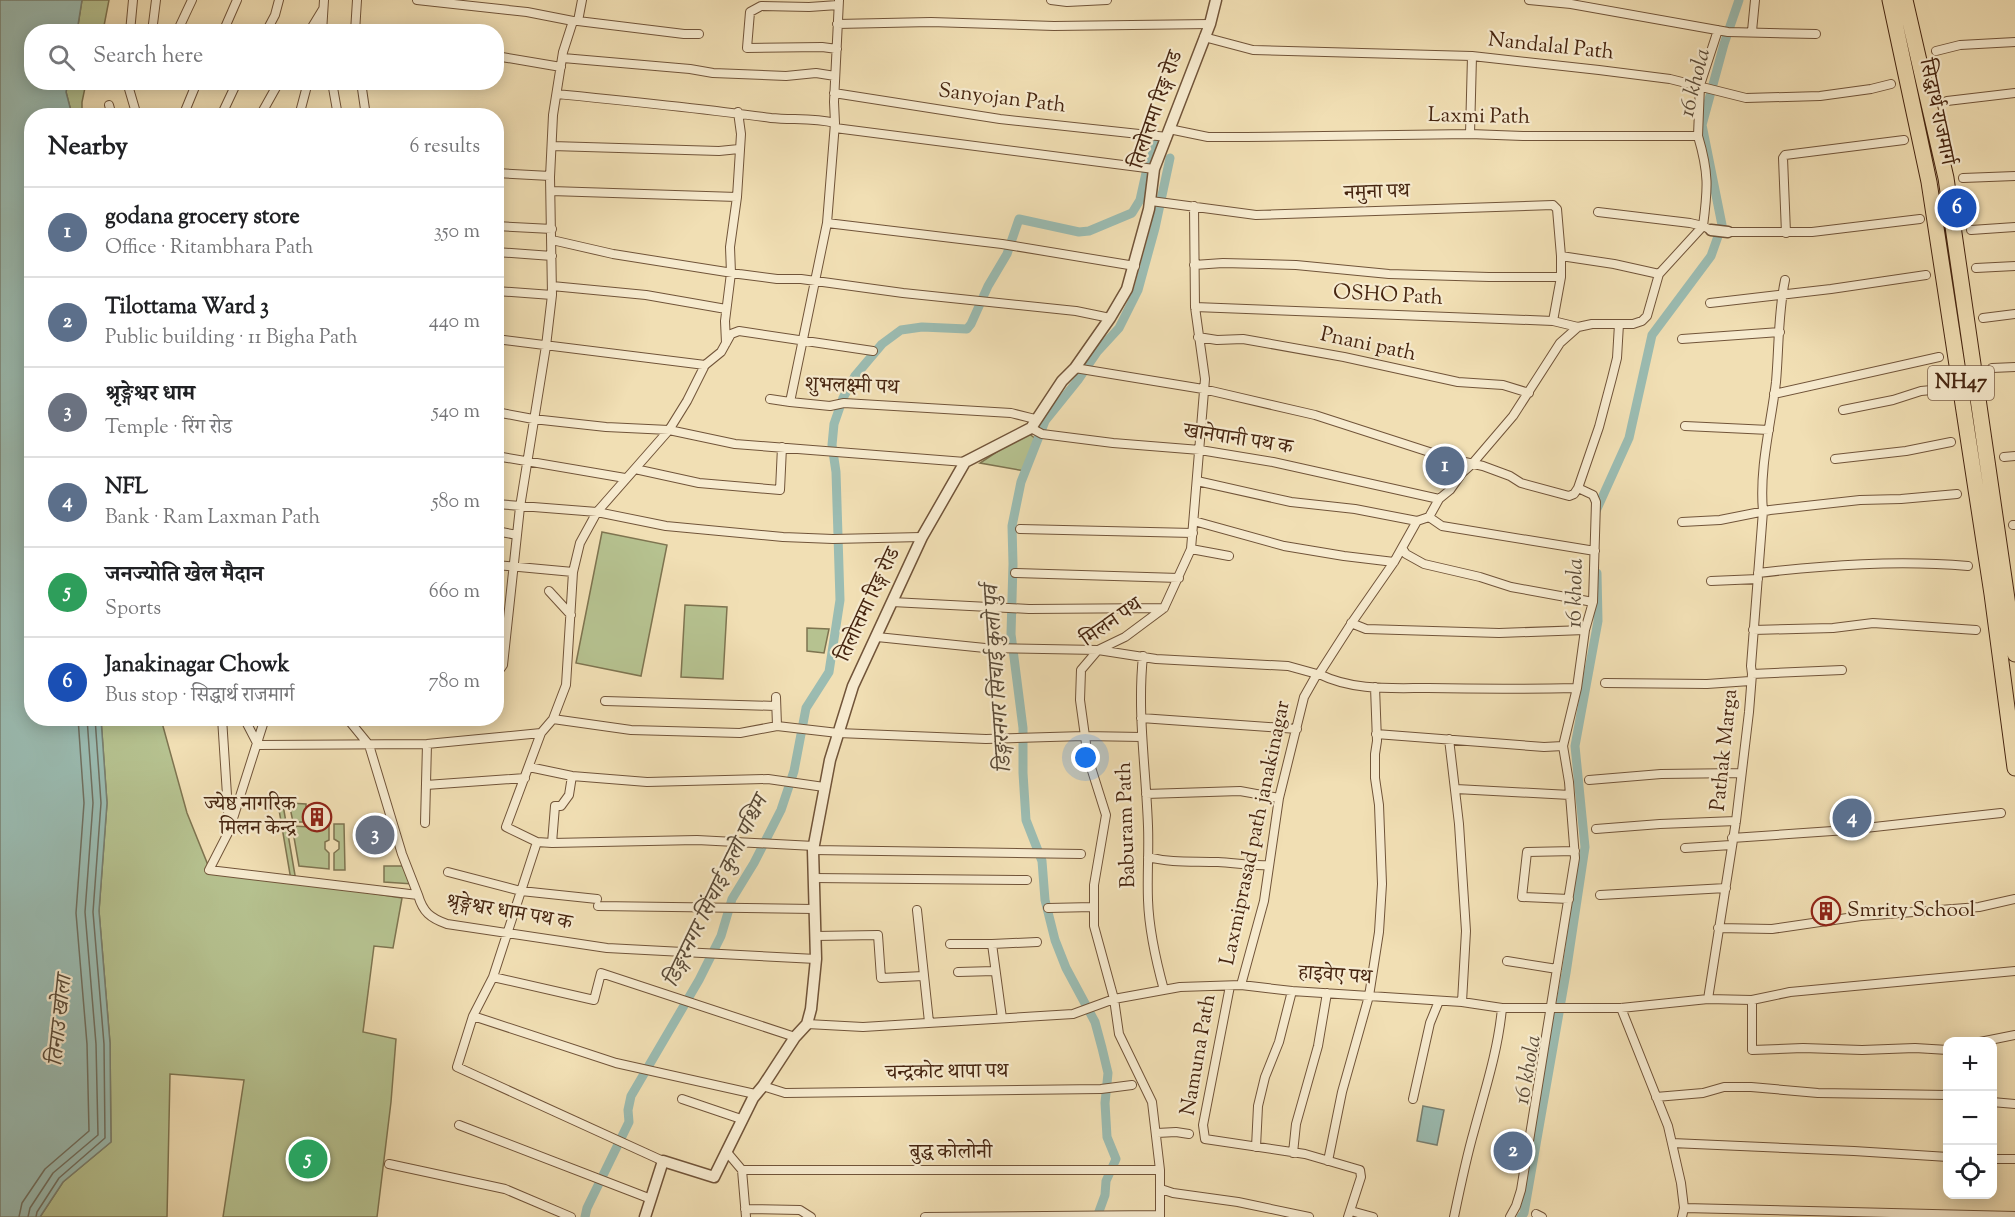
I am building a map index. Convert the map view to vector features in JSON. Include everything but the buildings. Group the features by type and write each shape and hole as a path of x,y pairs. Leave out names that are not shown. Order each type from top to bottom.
{"highway":[{"name":"सिद्धार्थ राजमार्ग","path":"1890,0 1929,182 1989,571 2015,768"},
{"name":"सिद्धार्थ राजमार्ग","path":"1905,0 1946,178 2015,654"}],"street":[{"path":"131,24 133,0"},
{"path":"153,24 156,0"},
{"path":"181,24 192,0"},
{"path":"227,24 237,0"},
{"path":"270,24 279,0"},
{"path":"356,24 357,0"},
{"path":"417,0 527,12 576,21 699,34"},
{"path":"504,655 520,507 546,346 552,290 550,176 553,114 563,58 582,0"},
{"path":"1051,0 1067,2 1107,0"},
{"name":"तिलोत्तमा रिङ्ग रोड","path":"807,1024 811,1009 816,959 813,848 824,787 853,686 922,537 965,462 1033,423 1062,381 1076,368 1127,289 1151,201 1154,169 1210,24 1216,0"},
{"path":"1530,0 1571,4 1728,32 1816,34"},
{"path":"1611,0 1611,11"},
{"path":"1752,31 1755,0"},
{"path":"837,49 822,47 747,48 750,12 762,6 809,7 839,2"},
{"name":"शुभलक्ष्मी पथ","path":"839,2 834,93 835,125 827,223 790,402 830,406 841,404 1011,413 1033,423"},
{"path":"322,24 324,3"},
{"path":"313,24 324,3"},
{"path":"837,24 931,22 1054,26 1210,24"},
{"path":"1197,480 1291,502 1355,508 1417,521 1429,517 1439,499 1450,490 1462,473 1513,416 1560,343 1578,327 1592,324 1633,324 1642,321 1647,316 1659,274 1707,228 1708,185 1698,136 1700,86 1718,30"},
{"name":"Nandalal Path","path":"1204,37 1253,50 1472,56 1670,79 1746,98 1820,96 1891,84"},
{"path":"1936,51 1960,45 2015,42"},
{"path":"1470,134 1472,56"},
{"path":"504,57 561,68"},
{"path":"563,58 644,64 713,73 786,76 835,75"},
{"path":"129,90 135,108"},
{"path":"186,108 194,90"},
{"path":"225,108 233,90"},
{"path":"264,108 275,90"},
{"path":"301,108 306,90"},
{"path":"333,90 337,108"},
{"path":"362,90 365,108"},
{"name":"Sanyojan Path","path":"834,93 1000,119 1168,133"},
{"path":"1947,101 2015,93"},
{"path":"556,94 786,119 822,120 835,125 1154,169"},
{"path":"726,343 724,321 731,273 730,247 737,197 741,134 738,112"},
{"name":"Laxmi Path","path":"1168,133 1236,137 1470,134 1698,136"},
{"path":"1786,232 1785,155 1904,140"},
{"path":"552,146 719,152 739,149"},
{"path":"504,173 550,176"},
{"path":"1963,178 2015,176"},
{"path":"551,191 737,197"},
{"name":"नमुना पथ","path":"1151,201 1256,215 1553,205 1557,208 1561,256"},
{"name":"मिलन पथ","path":"1160,1216 1160,1170 1152,1102 1119,1034 1114,999 1094,926 1094,885 1106,815 1088,758 1084,735 1080,700 1081,670 1098,650 1125,637 1164,608 1191,549 1203,389 1203,356 1195,307 1194,206"},
{"path":"1598,212 1690,223 1728,232 1812,232 1920,219"},
{"path":"827,223 1002,244 1135,266"},
{"path":"504,226 552,229"},
{"path":"1971,230 2015,227"},
{"path":"552,240 613,254 731,273 777,279 816,280 903,293 1076,311 1110,318"},
{"path":"504,253 552,256"},
{"path":"1553,321 1561,277 1561,256 1659,274"},
{"path":"1194,265 1296,265 1389,274 1561,277"},
{"path":"1976,268 2015,267"},
{"path":"1710,303 1926,275"},
{"name":"Pathak Marga","path":"1708,999 1736,821 1749,712 1753,630 1765,508 1762,486 1785,280"},
{"path":"504,291 552,290 646,295 726,309"},
{"name":"OSHO Path","path":"1195,307 1553,321 1578,327"},
{"path":"1983,318 2015,314"},
{"path":"1076,368 1203,389 1315,415 1510,476 1521,483 1569,496 1574,494 1578,488 1599,427 1617,358 1619,324"},
{"path":"873,351 739,331 731,334 721,352 705,365 669,430 597,512 580,543 573,572 566,685 553,719 541,734 506,827 537,842 552,843 697,840 813,848 1081,854"},
{"path":"1682,339 1780,332"},
{"name":"Pnani path","path":"1198,336 1217,340 1243,339 1344,357 1458,382 1503,385 1529,393"},
{"path":"504,340 705,365"},
{"path":"1774,394 1939,357"},
{"path":"1992,368 2015,367"},
{"path":"1843,410 1893,400 1921,391 1942,389"},
{"path":"770,399 790,402"},
{"path":"504,414 606,427 669,430 735,444 965,462"},
{"name":"खानेपानी पथ क","path":"1033,423 1042,434 1113,443 1200,450 1273,462 1439,499"},
{"path":"1685,426 1769,430"},
{"path":"1835,459 1906,452 1951,442"},
{"path":"635,469 699,483 780,490 782,447"},
{"path":"2004,457 2015,456"},
{"path":"504,457 625,478"},
{"path":"1510,1217 1521,1190 1552,1007 1575,851 1563,746 1577,688 1585,630 1593,602 1596,502 1593,495 1578,488"},
{"path":"1682,522 1720,519 1765,508 1957,494"},
{"path":"504,505 597,512 666,526 783,537 837,539 922,537"},
{"path":"1429,517 1442,526 1595,551"},
{"path":"1194,521 1284,546 1394,562"},
{"name":"Laxmiprasad path janakinagar","path":"1241,985 1264,901 1279,798 1304,697 1351,623 1394,562 1417,521"},
{"path":"1020,529 1193,533"},
{"path":"504,533 517,535"},
{"path":"1402,548 1406,554 1424,564 1511,587 1593,602"},
{"path":"1191,549 1229,556"},
{"path":"1711,581 1836,564 1882,562 1968,566"},
{"path":"504,565 573,572"},
{"path":"1015,573 1179,578"},
{"path":"549,591 571,615"},
{"path":"892,602 1011,608 1164,608"},
{"path":"1351,623 1366,629 1500,633 1585,630"},
{"path":"1753,630 1833,628 1873,623 1976,630"},
{"path":"877,637 994,648 1098,650 1143,657 1287,666 1318,674 1342,684 1374,687 1486,690 1577,688"},
{"name":"Baburam Path","path":"1143,657 1140,684 1150,921 1164,990"},
{"path":"1605,683 1707,684 1842,670"},
{"path":"1328,1161 1340,1101 1369,996 1381,909 1379,805 1374,754 1376,734 1374,687"},
{"path":"605,701 776,701 780,726"},
{"path":"1141,718 1173,718 1297,729"},
{"path":"553,719 631,730 740,733 780,726 838,733 986,739 1084,735 1142,736"},
{"path":"222,726 229,831"},
{"path":"248,726 258,745"},
{"path":"229,831 263,726"},
{"path":"353,726 369,745 402,854 418,895"},
{"path":"258,745 427,744 541,734"},
{"path":"1376,734 1544,747 1563,746"},
{"path":"1449,739 1456,789 1466,931 1462,1002"},
{"path":"425,824 427,744"},
{"path":"529,768 572,776 647,782 768,779 824,787"},
{"path":"1589,780 1661,774 1741,773"},
{"path":"552,843 555,807 561,806 569,795 572,776"},
{"path":"426,785 525,778"},
{"path":"1456,789 1570,795"},
{"path":"1146,794 1240,791 1279,798"},
{"path":"1685,848 2001,813"},
{"path":"1596,829 1736,821"},
{"name":"श्रृङ्गेश्वर धाम पथ क","path":"229,831 209,870 418,895 422,909 433,919 447,924 607,948 816,959"},
{"path":"537,842 493,977 472,1016 457,1067 663,1161 714,1177 741,1119 795,1037 807,1024"},
{"path":"1569,899 1522,897 1527,852 1575,851"},
{"path":"1148,857 1177,862 1269,865"},
{"path":"448,872 521,891 597,902 814,909"},
{"path":"813,878 1027,880"},
{"path":"1600,895 1726,888"},
{"path":"1718,928 1772,929 1851,918 1979,907 2015,899"},
{"path":"1048,908 1093,907"},
{"path":"917,910 929,1022"},
{"path":"815,936 878,934 881,978 924,976"},
{"path":"950,944 1037,942"},
{"path":"992,944 1002,1018"},
{"path":"1507,962 1557,969"},
{"path":"958,972 995,971"},
{"name":"हाइवेए पथ","path":"807,1024 863,1027 1073,1014 1114,999 1180,987 1241,985 1292,991 1462,1002 1502,1008 1621,1008 1708,999 1752,1000 1790,992 2015,971"},
{"path":"493,977 594,1000 601,973 795,1037"},
{"name":"Namuna Path","path":"1230,986 1203,1125 1204,1139 1305,1154 1360,1170 1361,1177 1350,1214"},
{"path":"1256,1147 1258,1106 1265,1077 1279,1042 1292,991"},
{"path":"1293,1153 1296,1124 1318,1046 1328,993"},
{"path":"1752,1000 1752,1050 1803,1048 1943,1050"},
{"path":"1413,1099 1430,1023 1439,1001"},
{"path":"1454,1217 1474,1130 1490,1078 1502,1008"},
{"path":"1621,1008 1668,1126 1681,1183 1683,1212 2015,1216"},
{"name":"चन्द्रकोट थापा पथ","path":"472,1016 647,1070 785,1093 1106,1089 1132,1085"},
{"path":"1997,1038 2015,1035"},
{"path":"1656,1097 1703,1093 1724,1088 1751,1087 1818,1093 1943,1095"},
{"path":"682,1100 741,1119"},
{"path":"1997,1102 2015,1104"},
{"path":"459,1125 651,1199"},
{"path":"1157,1133 1189,1134"},
{"path":"1672,1143 1943,1157"},
{"path":"726,1151 742,1170 746,1213 800,1210 811,1217"},
{"path":"1997,1158 2015,1159"},
{"path":"645,1217 663,1161"},
{"path":"389,1164 505,1189 571,1217"},
{"name":"बुद्ध कोलोनी","path":"742,1170 1160,1170"},
{"path":"1161,1189 1309,1217"},
{"path":"1350,1214 1373,1217"},
{"path":"925,1217 1160,1216"}],"green space":[{"path":"82,0 109,0 104,24 78,24"},
{"path":"66,90 85,90 82,108 70,108"},
{"path":"1027,432 1037,440 1025,471 980,463"},
{"path":"602,532 667,545 641,676 576,663"},
{"path":"685,605 727,607 723,679 681,677"},
{"path":"807,628 829,629 824,653 807,651"},
{"path":"102,726 163,726 187,813 210,870 291,880 277,798 282,799 296,881 402,898 393,948 374,946 363,1032 396,1039 377,1217 223,1217 244,1080 170,1074 167,1217 40,1217 63,1182 111,1142 110,1043 99,911 107,803"},
{"path":"289,803 306,804 306,822 293,822"},
{"path":"334,824 344,824 345,870 334,870 334,853 339,849 339,842 334,839"},
{"path":"323,825 329,825 329,840 325,842 325,849 329,853 329,869 299,866 292,826 322,830"},
{"path":"384,866 406,866 413,884 384,882"}],"water":[{"name":"तिनाउ खोला","path":"0,0 82,0 78,24 24,24 24,90 66,90 70,108 24,108 24,726 102,726 107,803 99,911 110,1043 111,1142 63,1182 40,1217 0,1217"},
{"path":"1423,1106 1444,1110 1437,1145 1417,1141"}],"waterway":[{"name":"16 khola","path":"1596,511 1629,438 1652,335 1711,256 1722,225 1702,125 1724,44 1739,0"},
{"name":"डिङ्गरनगर सिंचाई कुलो पश्चिम","path":"585,1217 587,1208 629,1122 628,1110 631,1096 699,980 721,936 732,899 754,863 781,810 794,771 806,708 829,672 840,600 836,472 832,445 834,424 843,398 855,376 882,344 901,330 922,327 967,329 1007,254 1019,219 1079,232 1089,231 1132,213 1140,200 1158,138"},
{"name":"डिङ्गरनगर सिंचाई कुलो पुर्व","path":"1097,1217 1105,1195 1106,1181 1116,1159 1107,1137 1105,1103 1108,1073 1095,1022 1066,968 1055,940 1045,900 1042,861 1026,820 1023,728 1011,634 1012,526 1021,482 1045,421 1097,352 1119,328 1138,290 1155,228 1170,158"},
{"name":"16 khola","path":"1521,1217 1524,1213 1566,973 1585,847 1575,746 1598,621 1597,573"}],"place":[{"name":"Janakinagar Chowk","path":"1957,208"},
{"name":"godana grocery store","path":"1445,466"},
{"name":"ज्येष्ठ नागरिक मिलन केन्द्र","path":"317,817"},
{"name":"NFL","path":"1852,818"},
{"name":"श्रृङ्गेश्वर धाम","path":"375,835"},
{"name":"Smrity School","path":"1826,911"},
{"name":"Tilottama Ward 3","path":"1513,1151"},
{"name":"जनज्योति खेल मैदान","path":"308,1159"}]}
